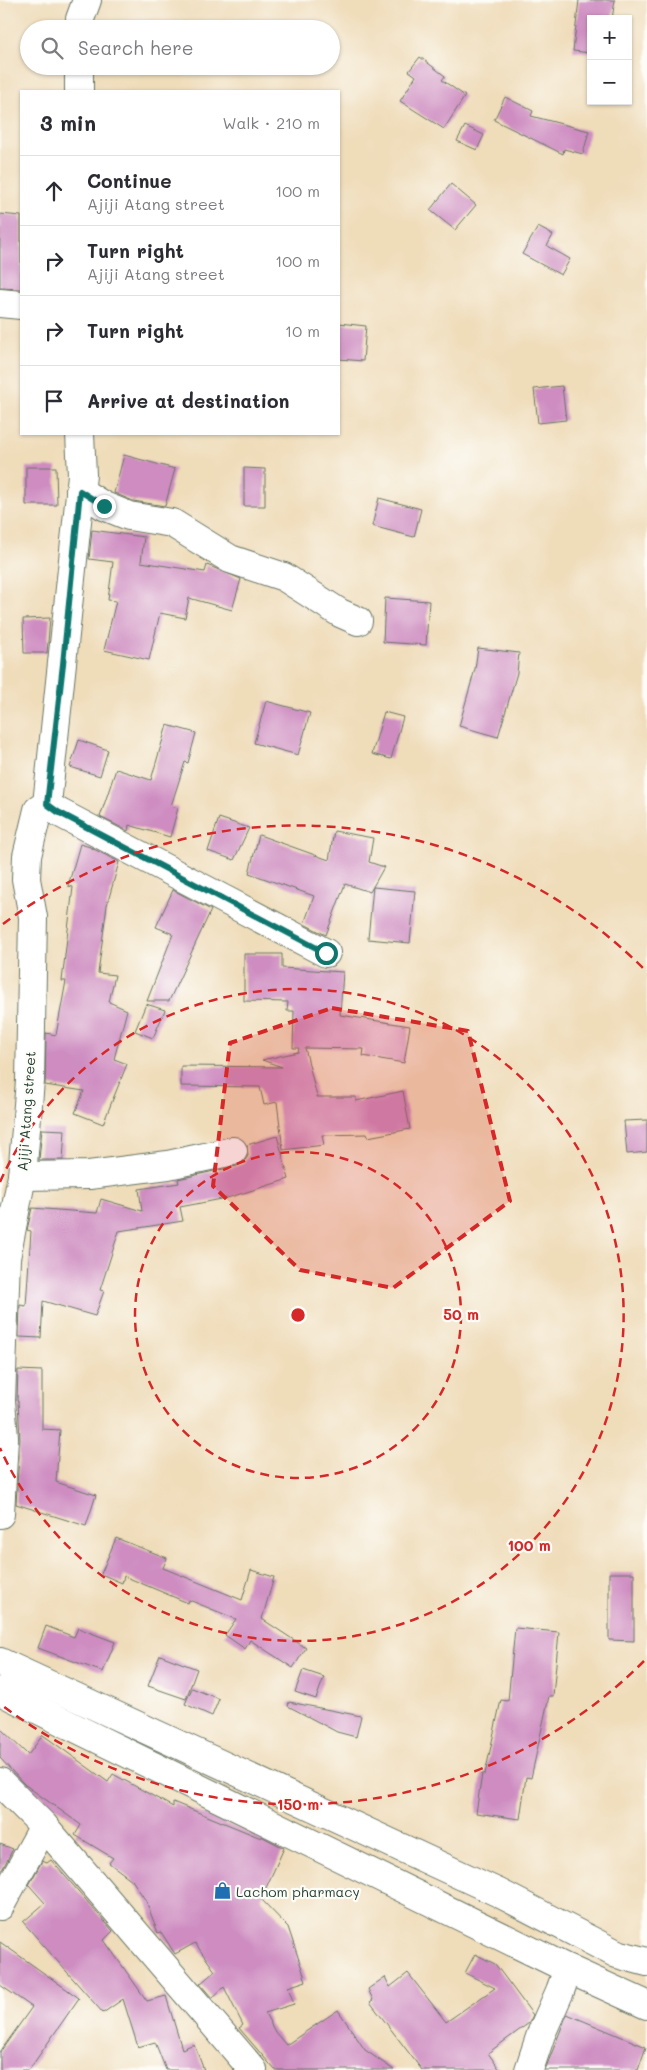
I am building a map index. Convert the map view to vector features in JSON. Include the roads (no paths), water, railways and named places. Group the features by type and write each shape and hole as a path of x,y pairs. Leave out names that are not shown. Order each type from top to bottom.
{"street":[{"path":"80,20 87,0"},
{"path":"79,75 79,90"},
{"path":"0,303 20,305"},
{"name":"Ajiji Atang street","path":"0,1514 4,1438 1,1401 6,1258 22,1176 30,1080 33,917 26,879 27,856 38,810 47,804 82,476 80,435"},
{"path":"80,491 104,506 129,516 172,523 230,559 284,577 340,613 358,621"},
{"path":"47,804 58,812 326,953"},
{"path":"22,1176 89,1175 168,1165 233,1151"},
{"path":"0,1662 499,1893 616,1954 647,1962"},
{"path":"0,1691 568,1969 647,2005"},
{"path":"0,1782 44,1826 254,2070"},
{"path":"0,1906 44,1826"},
{"path":"529,2070 541,2034 568,1969"}],"place":[{"name":"Lachom pharmacy","path":"222,1891"}]}
